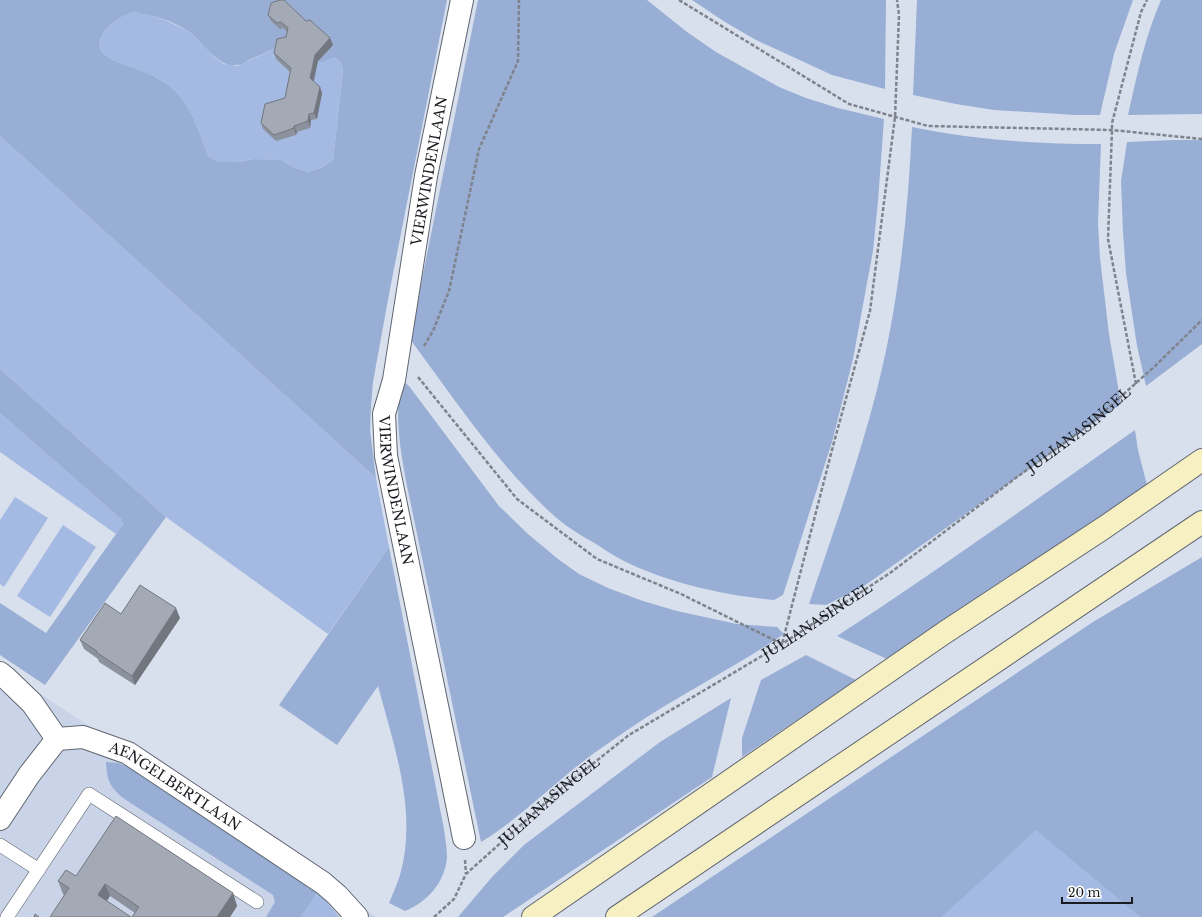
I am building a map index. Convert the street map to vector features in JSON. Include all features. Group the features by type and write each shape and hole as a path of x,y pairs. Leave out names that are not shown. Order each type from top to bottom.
{"main road":[{"path":"533,917 937,638 1105,527 1202,460"},
{"path":"617,917 1202,522"}],"street":[{"name":"VIERWINDENLAAN","path":"462,0 426,176 394,380 384,414 386,456 464,838"},
{"path":"0,674 32,703 56,739 29,775 0,819"},
{"name":"AENGELBERTLAAN","path":"56,739 83,737 128,752 323,883 338,895 354,915"}],"lane":[{"path":"7,917 89,794 257,902"},
{"path":"0,845 39,870"}],"path":[{"path":"422,349 433,332 449,291 479,149 518,61 520,0"},
{"path":"679,0 849,104 928,126 1112,130 1202,139"},
{"path":"398,352 517,499 597,559 681,594 782,644 833,446 870,311 895,117 898,15 897,0"},
{"path":"1136,384 1108,239 1112,122 1141,12 1148,0"},
{"name":"JULIANASINGEL","path":"434,917 454,899 466,874 561,789 629,735 782,644 890,573 1017,477 1089,425 1136,384 1202,320"}],"shaded area":[{"path":"0,0 447,0 373,382 370,430 376,478 0,136","holes":["133,12 162,18 182,27 194,35 217,59 230,65 241,64 285,44 321,62 334,57 341,62 343,71 333,160 321,168 307,172 293,167 281,160 254,159 238,162 220,162 209,157 190,111 172,88 161,80 135,68 112,60 101,51 99,43 108,27 116,20"]},
{"path":"478,0 647,0 687,32 716,52 779,87 806,98 838,108 884,119 873,251 853,359 832,442 783,595 774,600 735,595 696,587 658,575 622,560 578,534 556,518 531,494 494,452 410,339"},
{"path":"692,0 886,0 885,89 832,75 756,40"},
{"path":"917,0 1133,0 1114,54 1100,115 994,110 913,95"},
{"path":"1161,0 1202,0 1202,114 1128,115 1146,42"},
{"path":"133,12 145,13 165,20 188,31 203,44 214,57 224,64 237,66 285,44 334,57 341,62 343,71 333,160 321,168 307,172 293,167 281,160 254,159 238,162 220,162 209,157 190,111 172,88 161,80 135,68 112,60 101,51 99,43 108,27 121,17"},
{"path":"912,127 982,138 1053,143 1101,144 1098,223 1100,258 1109,334 1121,404 864,586 826,605 809,604 866,431 884,360 891,325 902,251"},
{"path":"0,136 376,478 389,547 328,634 166,517 0,369"},
{"path":"1202,140 1202,344 1146,386 1137,346 1126,273 1121,181 1127,142"},
{"path":"0,369 166,517 45,685 0,655 0,603 46,633 123,524 121,519 0,413"},
{"path":"402,380 409,386 499,506 528,534 579,574 608,588 643,601 677,611 737,624 777,627 784,634 611,741 581,763 507,824 481,842 406,481 398,418 398,405"},
{"path":"0,413 121,519 123,524 116,534 0,452"},
{"path":"1135,430 1138,450 1147,485 887,659 837,636 1024,509"},
{"path":"15,497 48,518 4,587 0,584 0,520"},
{"path":"63,525 96,547 50,617 17,596"},
{"path":"389,547 444,829 447,854 446,866 443,875 434,890 421,902 405,911 389,903 400,875 405,851 405,803 397,756 378,686 337,745 279,705"},
{"path":"1202,557 1202,917 1140,917 1036,830 942,917 652,917 1093,622"},
{"path":"806,655 856,680 742,757 742,738 761,680"},
{"path":"0,667 376,917 0,917"},
{"path":"731,698 712,777 503,917 458,917 492,877 524,845 660,742"},
{"path":"106,762 118,763 129,767 318,891 301,917 266,917 275,902 273,895 123,798 110,782 107,774"},
{"path":"1036,829 1140,917 942,917"},
{"path":"318,891 339,917 301,917"}],"building":[{"path":"284,0 306,21 310,20 330,38 315,55 310,78 320,87 314,113 309,114 308,121 274,135 261,123 265,104 285,98 291,68 274,53 277,39 286,37 288,28 281,22 277,23 268,15 271,3"},
{"path":"140,585 176,608 132,676 80,640 105,603 121,614"},
{"path":"116,816 233,893 217,917 132,917 139,907 105,884 98,895 131,917 50,917 69,888 58,881 66,870 76,876"}]}
